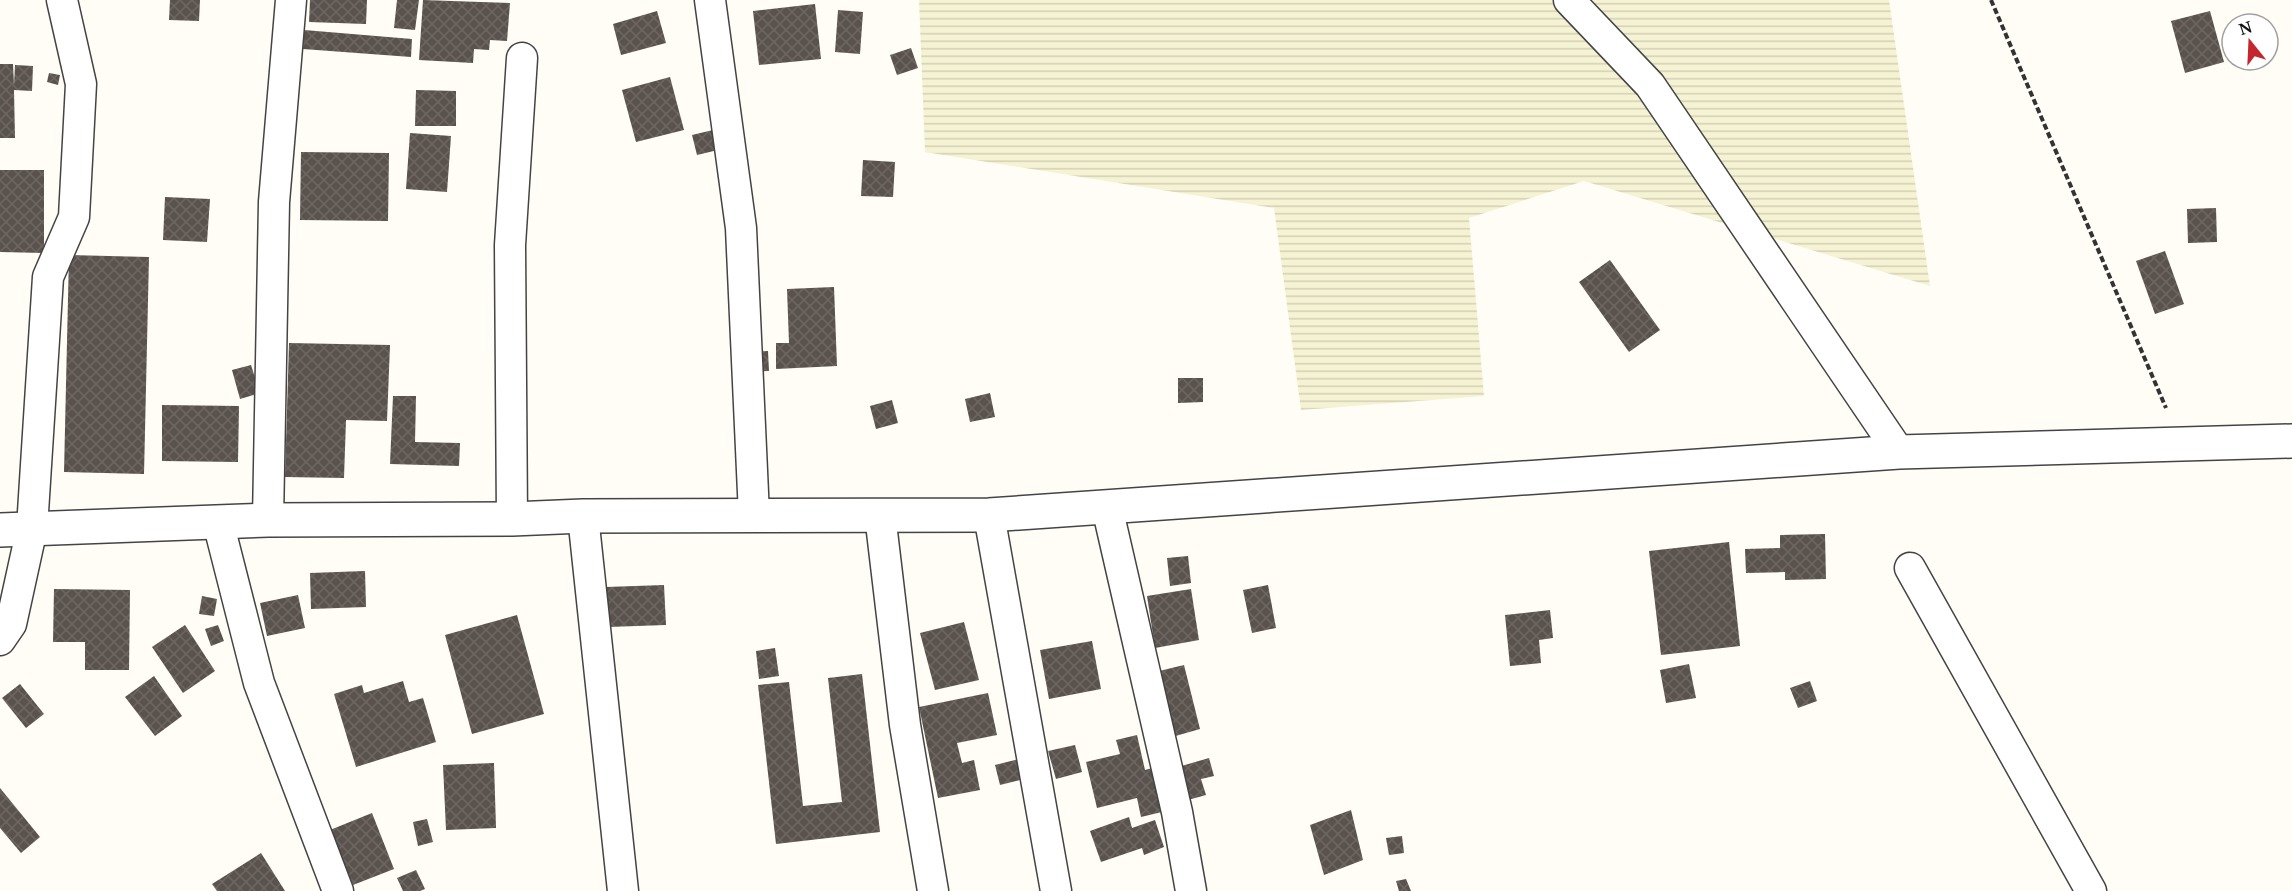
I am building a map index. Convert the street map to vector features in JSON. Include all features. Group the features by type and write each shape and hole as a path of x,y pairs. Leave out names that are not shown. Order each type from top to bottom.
{"street":[{"path":"0,639 11,624 32,528 48,277 74,217 81,84 62,0"},
{"path":"268,520 274,202 291,0"},
{"path":"710,0 741,228 754,515"},
{"path":"1569,0 1650,85 1899,453"},
{"path":"512,519 510,245 522,58"},
{"path":"0,530 268,520 512,519 583,516 988,515 1899,453 2292,441"},
{"path":"1107,507 1177,812 1191,891"},
{"path":"880,515 905,725 933,891"},
{"path":"988,515 1056,891"},
{"path":"583,516 622,891"},
{"path":"218,522 259,684 338,891"},
{"path":"1910,568 2091,891"}],"path":[{"path":"1991,0 2182,444"}],"shaded area":[{"path":"919,0 1889,0 1930,286 1584,181 1469,218 1484,396 1301,410 1274,208 925,152"}],"building":[{"path":"170,0 200,0 199,21 169,20"},
{"path":"310,0 367,0 366,24 309,22"},
{"path":"397,0 419,0 415,30 394,28"},
{"path":"423,0 510,3 507,41 490,40 489,50 474,49 473,63 419,60"},
{"path":"815,4 821,59 759,65 753,11"},
{"path":"838,10 863,12 860,54 835,52"},
{"path":"657,11 666,43 621,55 613,24"},
{"path":"2210,11 2220,47 2220,63 2185,73 2171,21"},
{"path":"304,30 412,39 411,57 303,49"},
{"path":"911,48 918,68 897,75 890,55"},
{"path":"0,64 13,64 14,85 15,65 33,66 32,91 14,90 15,138 0,138"},
{"path":"49,73 60,75 58,85 47,82"},
{"path":"670,77 684,130 636,142 622,90"},
{"path":"416,90 456,91 456,126 415,126"},
{"path":"713,130 718,150 697,155 692,135"},
{"path":"410,133 451,136 447,192 406,189"},
{"path":"301,152 389,153 388,221 300,220"},
{"path":"863,160 895,162 893,197 861,196"},
{"path":"0,170 44,170 44,253 0,252"},
{"path":"165,197 210,199 207,242 163,240"},
{"path":"2216,208 2217,242 2188,243 2187,209"},
{"path":"2165,251 2184,304 2155,314 2136,261"},
{"path":"69,255 149,257 144,474 64,472"},
{"path":"1610,260 1660,330 1629,352 1579,282"},
{"path":"834,287 837,366 776,369 776,343 789,343 787,289"},
{"path":"289,343 390,345 387,421 346,420 344,478 285,477"},
{"path":"768,351 769,371 749,372 748,352"},
{"path":"251,365 260,393 240,399 232,370"},
{"path":"1178,378 1203,378 1203,402 1178,403"},
{"path":"990,393 995,417 970,422 965,399"},
{"path":"393,396 416,396 415,442 460,443 459,466 390,464"},
{"path":"892,400 898,423 876,429 870,406"},
{"path":"162,405 239,406 238,462 162,461"},
{"path":"1825,534 1826,579 1785,580 1785,572 1746,573 1745,549 1780,548 1780,535"},
{"path":"1729,542 1740,646 1661,655 1649,551"},
{"path":"1188,556 1191,583 1170,586 1167,558"},
{"path":"365,571 366,607 311,609 310,573"},
{"path":"664,585 666,625 608,627 606,587"},
{"path":"1268,585 1276,628 1252,633 1243,590"},
{"path":"54,589 130,590 129,670 85,670 85,642 53,642"},
{"path":"1191,589 1199,640 1155,648 1147,596"},
{"path":"298,595 305,628 267,636 260,603"},
{"path":"202,596 217,599 214,616 199,614"},
{"path":"1550,610 1553,638 1539,640 1541,663 1510,666 1505,615"},
{"path":"517,615 544,714 472,734 445,635"},
{"path":"964,622 979,680 935,690 920,633"},
{"path":"185,625 215,671 183,693 152,647"},
{"path":"218,625 224,641 211,646 205,629"},
{"path":"1092,641 1101,689 1049,699 1040,650"},
{"path":"775,648 779,676 759,679 756,651"},
{"path":"1689,664 1696,698 1666,703 1660,670"},
{"path":"1184,665 1200,729 1172,737 1155,672"},
{"path":"862,674 880,832 776,844 758,685 789,682 803,806 842,802 828,678"},
{"path":"154,676 182,716 155,736 125,697"},
{"path":"403,681 409,702 423,698 436,742 356,767 334,694 362,685 364,693"},
{"path":"1810,681 1817,701 1798,708 1790,688"},
{"path":"20,684 44,714 26,728 2,698"},
{"path":"988,693 997,735 957,743 962,763 974,760 980,790 938,798 919,707"},
{"path":"1137,735 1145,770 1156,767 1166,811 1141,817 1137,798 1097,808 1086,762 1120,754 1116,740"},
{"path":"1075,745 1082,772 1056,779 1048,751"},
{"path":"1023,758 1028,778 1000,785 995,765"},
{"path":"1209,758 1214,776 1201,779 1206,795 1188,800 1178,767"},
{"path":"494,763 496,828 446,830 443,765"},
{"path":"0,788 40,837 21,853 0,828"},
{"path":"1351,810 1363,860 1324,875 1310,825"},
{"path":"372,813 394,869 353,885 330,830"},
{"path":"1129,817 1132,828 1155,820 1164,847 1144,855 1142,848 1101,862 1090,831"},
{"path":"427,819 433,842 418,846 413,822"},
{"path":"1402,836 1404,853 1389,855 1386,838"},
{"path":"261,853 285,891 217,891 212,884"},
{"path":"416,870 425,889 403,891 397,878"},
{"path":"1406,879 1411,891 1399,891 1396,881"}]}
